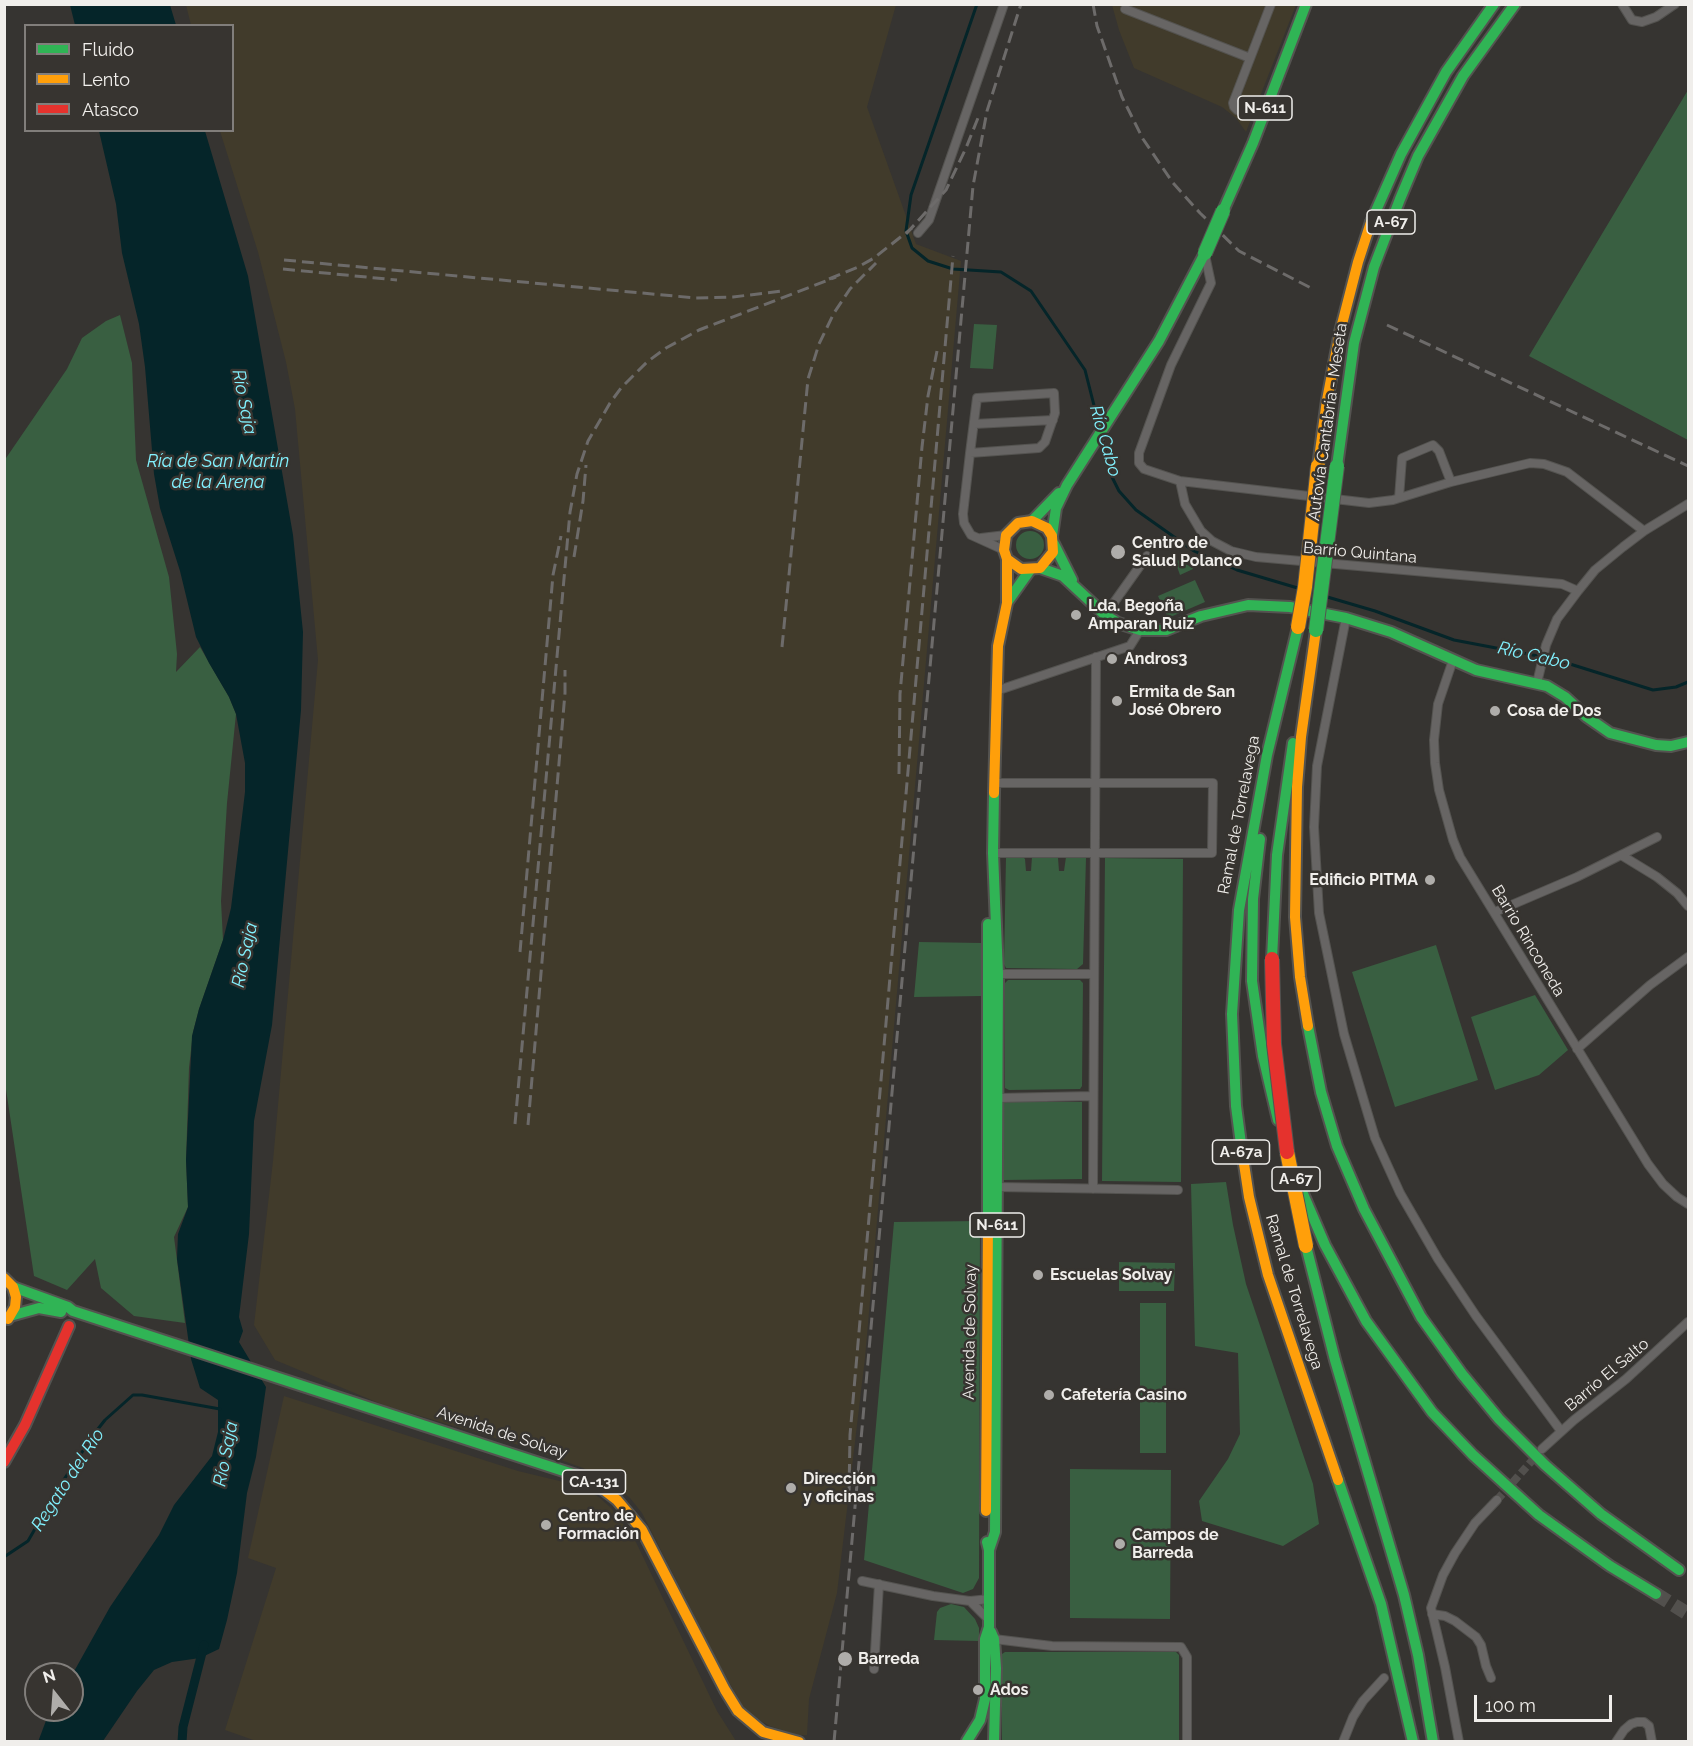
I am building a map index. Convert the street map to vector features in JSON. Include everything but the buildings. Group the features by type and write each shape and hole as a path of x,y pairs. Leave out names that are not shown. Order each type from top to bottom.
{"main road":[{"name":"N-611","path":"1006,603 1035,569 1050,558 1056,508 1067,485 1169,324 1205,253 1253,143 1306,4"},
{"name":"Autovía Cantabria - Meseta","path":"1298,627 1305,587 1327,400 1340,332 1358,262 1374,214 1401,154 1440,82 1494,4"},
{"name":"Autovía Cantabria - Meseta","path":"1316,630 1354,344 1374,267 1418,156 1463,76 1515,4"},
{"name":"N-611","path":"1006,603 1006,535 1018,523 1032,521 1067,485"},
{"path":"1032,521 1040,523 1053,540 1066,571 1078,591"},
{"path":"1006,554 1013,565 1021,569 1035,569 1063,576 1105,615 1140,630 1166,630 1201,616 1248,605 1290,607 1346,618 1391,632 1485,673 1537,683 1557,690 1587,717 1610,733 1656,745 1671,746 1689,742"},
{"name":"Avenida de Solvay","path":"989,1550 995,1532 998,1187 998,974 993,853 994,783 998,646 1006,603"},
{"name":"Ramal de Torrelavega","path":"1298,627 1265,765 1239,910 1232,1014 1236,1106 1249,1197 1268,1275 1378,1594 1413,1742"},
{"name":"A-67","path":"1298,627 1256,860 1251,940 1253,999 1263,1056 1280,1129 1298,1182 1325,1245 1360,1311 1386,1352 1432,1412 1473,1455 1539,1515 1610,1566 1656,1594"},
{"name":"Ramal de Torrelavega","path":"1316,630 1288,768 1274,900 1272,959 1274,1044 1280,1102 1290,1170 1306,1246 1335,1360 1404,1595 1418,1655 1433,1742"},
{"name":"A-67","path":"1316,630 1301,737 1297,787 1295,917 1300,977 1309,1035 1326,1110 1341,1155 1364,1209 1404,1288 1437,1340 1480,1397 1528,1448 1574,1491 1628,1534 1679,1570"},
{"name":"Avenida de Solvay","path":"994,899 988,922 985,1467 986,1538 989,1550 989,1599 996,1706 994,1742"},
{"name":"CA-131","path":"9,1282 73,1311"},
{"name":"CA-131","path":"7,1319 16,1302 9,1282"},
{"name":"CA-131","path":"7,1319 35,1308 66,1313 73,1311"},
{"name":"Avenida de Solvay","path":"73,1311 586,1478 605,1490 628,1511 642,1530 738,1711 762,1732 799,1742"},
{"path":"4,1462 29,1416 69,1326"},
{"name":"Avenida de Solvay","path":"967,1742 975,1731 984,1708 985,1639 991,1629"},
{"name":"N-611","path":"967,1742 979,1742"}],"street":[{"path":"918,233 929,219 1004,4"},
{"path":"1622,4 1632,20 1642,22 1656,17 1675,4"},
{"path":"1261,119 1234,107 1234,96 1250,58 1267,5"},
{"path":"1125,9 1250,58"},
{"path":"1205,253 1211,282 1171,365 1139,453 1139,463 1144,469 1180,481 1369,503 1399,498 1451,482 1530,463 1544,464 1567,472 1644,531"},
{"path":"970,453 1039,448 1045,441 1055,413 1054,393 977,398 970,453 963,514 967,530 971,535 1006,554"},
{"path":"974,424 1053,420"},
{"path":"1399,498 1402,458 1433,445 1438,451 1451,482"},
{"name":"Barrio Quintana","path":"1180,481 1185,504 1201,531 1212,541 1232,551 1256,557 1562,584 1578,591"},
{"path":"1537,683 1546,645 1557,619 1595,570 1644,531 1689,504"},
{"path":"979,538 1006,535"},
{"path":"1105,615 1147,556"},
{"path":"1346,618 1320,746 1314,827 1319,913 1344,1034 1375,1138 1400,1193 1438,1259 1476,1316 1561,1431"},
{"path":"996,691 1130,646 1140,630"},
{"path":"1093,1189 1096,657"},
{"name":"Barrio Rinconeda","path":"1453,660 1441,694 1435,722 1435,763 1446,817 1460,857 1648,1164 1663,1184 1689,1204"},
{"path":"993,853 1212,853 1213,783 994,783"},
{"path":"1495,912 1577,877 1657,837"},
{"path":"1621,855 1658,877 1689,906"},
{"path":"1577,1048 1650,985 1689,957"},
{"path":"998,974 1093,974"},
{"path":"998,1098 1092,1096"},
{"path":"998,1187 1178,1190"},
{"name":"Barrio El Salto","path":"1542,1449 1626,1379 1689,1322"},
{"path":"1459,1742 1432,1614 1433,1602 1455,1553 1468,1532 1497,1500"},
{"path":"862,1581 933,1596 970,1601 989,1599"},
{"path":"874,1669 879,1584"},
{"path":"970,1601 991,1629 1052,1646 1181,1647 1187,1657 1187,1742"},
{"path":"1432,1614 1445,1616 1455,1621 1476,1637 1481,1645 1491,1678"},
{"path":"1342,1742 1353,1718 1373,1689 1384,1678"},
{"path":"1616,1742 1624,1730 1637,1722 1649,1726 1652,1742"}],"shaded area":[{"path":"186,5 896,5 867,107 916,244 961,261 865,1358 837,1593 809,1699 807,1735 798,1735 770,1726 755,1718 742,1705 642,1513 614,1484 583,1468 522,1446 386,1406 275,1360 254,1325 273,1161 318,660 295,409 286,362 258,252 220,132 234,132 234,24 191,24"},
{"path":"1112,5 1296,5 1246,132 1236,118 1222,107 1134,68"},
{"path":"284,1396 518,1471 572,1484 600,1498 611,1508 634,1538 717,1711 736,1741 259,1742 225,1730 276,1568 248,1558"}],"green space":[{"path":"1688,90 1688,440 1529,356"},
{"path":"120,315 132,363 136,460 169,577 177,654 176,672 200,647 229,697 236,714 227,803 221,901 223,940 193,1032 189,1068 186,1160 188,1207 174,1237 185,1323 134,1316 101,1288 95,1259 67,1290 34,1276 4,1076 4,461 67,369 82,338 106,321"},
{"path":"974,324 997,325 993,369 970,368"},
{"path":"1030,531 1040,535 1044,545 1040,555 1030,559 1020,555 1016,545 1020,535"},
{"path":"1174,558 1193,568 1193,569 1180,575"},
{"path":"1195,580 1205,602 1168,618 1158,596"},
{"path":"1056,856 1059,871 1064,871 1066,857 1086,858 1083,964 1077,969 1006,968 1004,964 1006,857 1023,857 1026,871 1031,871 1032,857"},
{"path":"1105,858 1183,859 1181,1182 1102,1181"},
{"path":"919,942 982,943 982,996 914,997"},
{"path":"1436,945 1478,1080 1395,1107 1352,972"},
{"path":"1008,980 1080,980 1083,983 1082,1086 1080,1089 1009,1090 1005,1088 1005,983"},
{"path":"1535,995 1568,1050 1539,1075 1495,1090 1471,1017"},
{"path":"1004,1102 1082,1102 1082,1179 1003,1180"},
{"path":"1226,1182 1246,1284 1313,1484 1319,1524 1283,1546 1202,1521 1199,1501 1228,1459 1240,1434 1238,1353 1195,1346 1191,1184"},
{"path":"980,1221 979,1578 973,1589 963,1593 864,1560 894,1222"},
{"path":"1119,1262 1175,1263 1174,1291 1119,1291"},
{"path":"1140,1303 1166,1303 1166,1453 1140,1453"},
{"name":"Campos de Barreda","path":"1070,1469 1171,1470 1170,1619 1070,1618"},
{"path":"951,1604 964,1607 975,1619 979,1628 979,1641 934,1640 937,1612 940,1608"},
{"path":"1005,1652 1176,1652 1179,1655 1179,1741 1002,1741 1002,1654"}],"water":[{"path":"70,5 170,5 176,24 75,24"},
{"name":"Ría de San Martín de la Arena","path":"99,132 205,132 248,276 293,535 303,632 301,710 272,1025 254,1121 249,1234 239,1317 243,1331 239,1342 266,1387 256,1457 247,1493 237,1573 219,1649 200,1658 172,1662 154,1670 103,1741 38,1742 46,1722 84,1722 84,1662 79,1662 110,1607 159,1535 174,1505 212,1456 218,1432 218,1400 200,1388 191,1359 177,1259 178,1234 188,1207 186,1160 192,1036 231,908 245,792 245,763 236,714 196,637 180,571 160,508 154,474 139,324 122,253 116,204"}],"waterway":[{"name":"Río Cabo","path":"977,4 911,195 906,231 912,248 928,261 953,269 1001,272 1031,291 1085,370 1099,425"},
{"name":"Río Cabo","path":"1102,438 1112,477 1119,491 1136,510 1194,551 1237,570 1301,589"},
{"name":"Río Cabo","path":"1324,596 1375,611 1454,640 1554,659 1653,690 1676,687 1688,682"},
{"name":"Regato del Río","path":"4,1557 28,1541 61,1484 94,1434 105,1420 133,1395 220,1409"},
{"path":"182,1742 183,1727 204,1645"}],"tunnel":[{"path":"1497,1500 1538,1454"},
{"path":"1656,1594 1688,1614"}],"railway":[{"path":"834,1742 973,186 987,111 1021,4"},
{"path":"1093,4 1097,26 1122,97 1143,139 1173,183 1239,251 1313,289"},
{"path":"906,234 946,190 978,118"},
{"path":"829,279 874,258 912,228"},
{"path":"849,1494 850,1435 953,256"},
{"path":"284,260 696,298 733,297 782,291"},
{"path":"782,647 808,379 819,344 834,313 850,289 876,263"},
{"path":"283,269 397,280"},
{"path":"515,1124 570,512 577,474 588,441 621,388 647,362 666,348 699,330 836,277"},
{"path":"1387,325 1688,466"},
{"path":"899,774 900,694 922,447 928,396 937,351"},
{"path":"574,557 586,465"},
{"path":"520,952 553,575 561,536"},
{"path":"528,1125 565,693 565,670"}],"traffic: fast":[{"path":"1223,211 1253,143 1306,4"},
{"path":"1371,222 1401,154 1446,72 1494,4"},
{"path":"1337,466 1354,343 1374,267 1400,199 1418,156 1463,76 1515,4"},
{"path":"1205,253 1223,211"},
{"path":"1052,536 1056,508 1067,485 1159,341 1205,253"},
{"path":"1316,630 1337,466"},
{"path":"1032,521 1059,493"},
{"path":"1054,544 1072,580"},
{"path":"1040,568 1063,576 1105,615 1118,623 1140,630 1166,630 1201,616 1248,605 1290,607 1346,618 1391,632 1476,670 1547,686 1565,697 1587,717 1610,733 1656,745 1671,746 1688,742"},
{"path":"1008,601 1030,570"},
{"path":"1241,1144 1236,1106 1232,1014 1239,910 1267,755 1298,627"},
{"path":"1272,959 1277,855 1293,743"},
{"path":"989,1550 995,1532 998,974 993,853 994,793"},
{"path":"1260,839 1253,899 1252,981 1263,1056 1278,1120"},
{"path":"988,924 988,1220"},
{"path":"1308,1026 1321,1092 1337,1146 1364,1209 1421,1317 1462,1374 1499,1419 1545,1465 1601,1514 1679,1570"},
{"path":"1295,1175 1325,1245 1366,1321 1432,1412 1473,1455 1539,1515 1610,1566 1656,1594"},
{"path":"1306,1246 1335,1360 1404,1595 1418,1655 1433,1742"},
{"path":"13,1287 68,1307 73,1311 582,1477"},
{"path":"10,1316 39,1308 61,1312"},
{"path":"1338,1480 1381,1604 1413,1742"},
{"path":"967,1741 980,1720 985,1699 985,1639 989,1627 989,1550 987,1542"},
{"path":"991,1632 994,1639 996,1668 994,1742"}],"traffic: slow":[{"path":"1318,466 1327,400 1340,332 1371,222"},
{"path":"1298,627 1305,587 1318,466"},
{"path":"994,793 998,646 1007,603 1007,559 1004,550 1006,535 1018,523 1032,521 1047,528 1052,536 1053,552 1040,568 1021,569 1007,559"},
{"path":"1308,1026 1300,977 1295,917 1297,787 1301,737 1316,630"},
{"path":"1241,1144 1249,1197 1268,1275 1338,1480"},
{"path":"1287,1152 1306,1246"},
{"path":"986,1511 988,1220"},
{"path":"4,1278 13,1287 16,1297 15,1307 8,1319"},
{"path":"582,1477 591,1480 617,1500 642,1530 738,1711 763,1732 799,1742"}],"traffic: jam":[{"path":"1272,959 1274,1044 1287,1152"},
{"path":"4,1462 25,1425 69,1326"}],"place":[{"name":"Centro de Salud Polanco","path":"1118,552"},
{"name":"Lda. Begoña Amparan Ruiz","path":"1076,615"},
{"name":"Andros3","path":"1112,659"},
{"name":"Ermita de San José Obrero","path":"1117,701"},
{"name":"Cosa de Dos","path":"1495,711"},
{"name":"Edificio PITMA","path":"1430,880"},
{"name":"Escuelas Solvay","path":"1038,1275"},
{"name":"Cafetería Casino","path":"1049,1395"},
{"name":"Dirección y oficinas","path":"791,1488"},
{"name":"Centro de Formación","path":"546,1525"},
{"name":"Campos de Barreda","path":"1120,1544"},
{"name":"Barreda","path":"845,1659"},
{"name":"Ados","path":"978,1690"}],"water label":[{"name":"Río Saja","path":"244,402"},
{"name":"Río Saja","path":"245,955"},
{"name":"Río Saja","path":"226,1454"}]}
